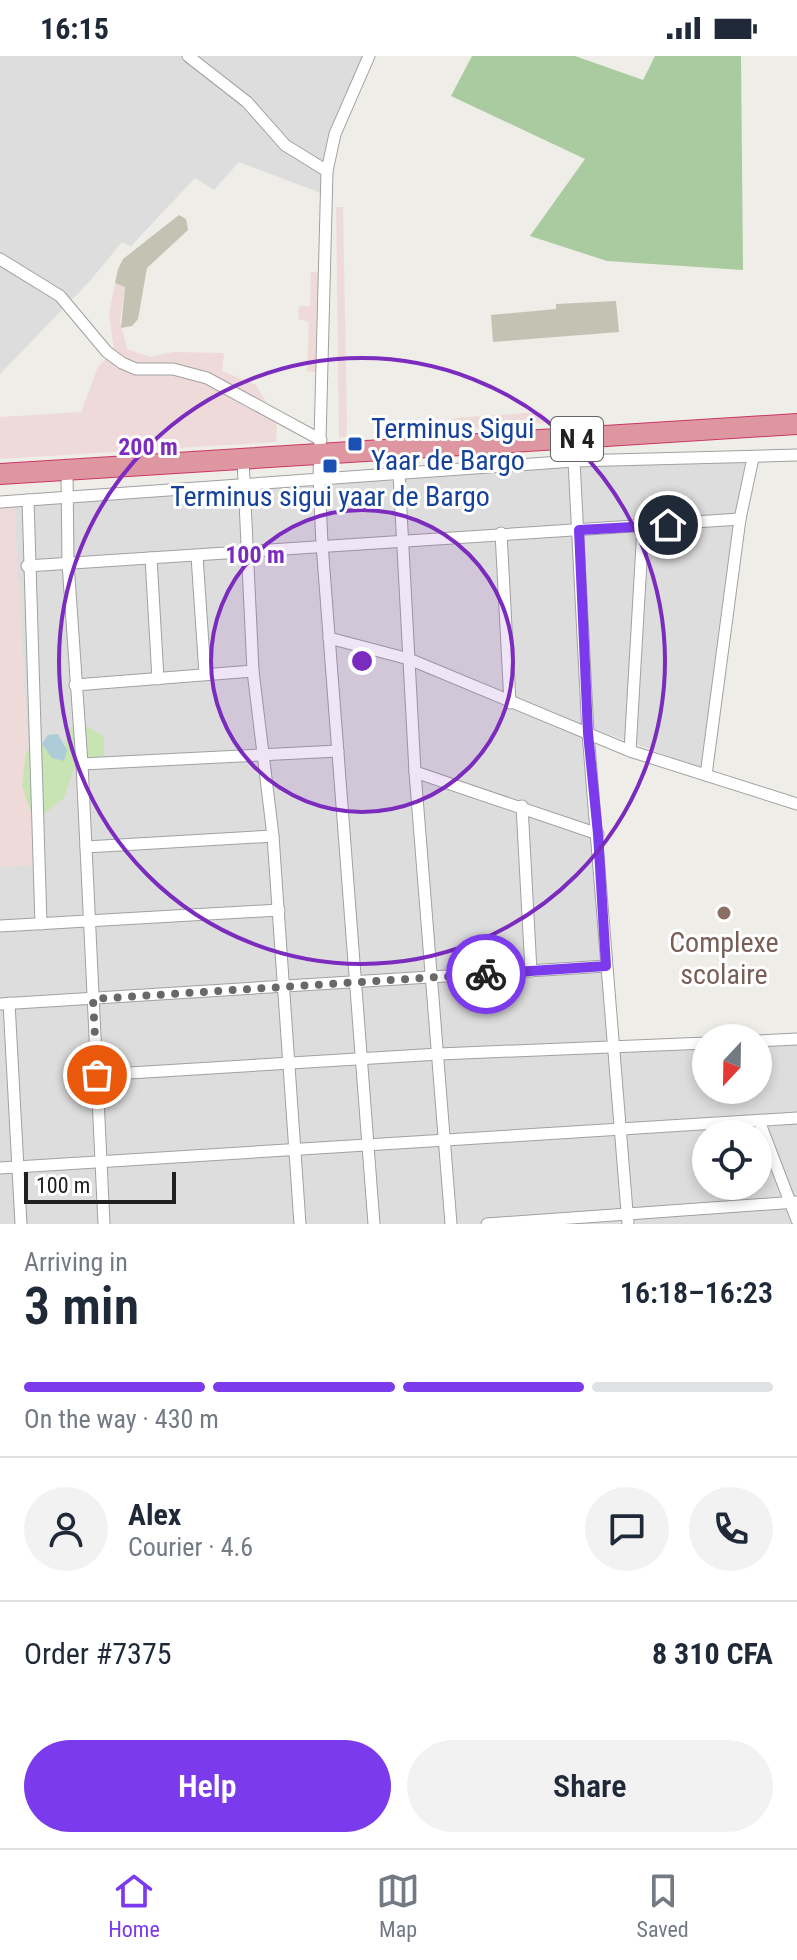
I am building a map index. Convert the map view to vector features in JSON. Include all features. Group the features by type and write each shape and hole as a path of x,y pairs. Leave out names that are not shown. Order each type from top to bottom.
{"highway":[{"name":"N 4","path":"0,474 243,460 320,448 797,424"}],"street":[{"path":"188,56 247,102 285,145 327,171"},
{"path":"369,56 335,134 327,171 319,478 374,1224"},
{"path":"0,259 60,296 107,352 122,363 136,369 173,369 207,378 320,448"},
{"path":"0,502 574,461 797,455"},
{"path":"706,775 740,519 753,458"},
{"path":"243,460 253,671 273,836 300,1224"},
{"path":"574,461 588,733 628,1219"},
{"path":"67,472 68,563 82,764 104,1224"},
{"path":"399,474 415,772 451,1224"},
{"path":"28,500 27,566 41,924"},
{"path":"27,566 197,556 322,544 740,519"},
{"path":"630,751 643,527"},
{"path":"501,533 510,703"},
{"path":"197,556 205,674"},
{"path":"151,558 158,679"},
{"path":"329,638 409,659 630,751 797,804"},
{"path":"75,685 253,671"},
{"path":"82,764 338,751"},
{"path":"415,772 598,834"},
{"path":"522,806 531,971"},
{"path":"86,847 273,836"},
{"path":"0,926 279,910"},
{"path":"21,1224 6,1081 5,1004 606,966"},
{"path":"772,1040 797,1039"},
{"path":"97,1075 439,1054 692,1044"},
{"path":"772,1120 797,1118"},
{"path":"0,1168 692,1125"},
{"path":"772,1151 794,1202 797,1220"},
{"path":"487,1224 628,1219 794,1202"}],"shaded area":[{"path":"0,56 368,56 334,134 326,195 239,162 214,190 195,178 131,246 122,242 90,281 0,374"},
{"path":"336,207 343,207 347,425 346,437 339,438"},
{"path":"179,215 186,219 188,230 147,268 138,319 132,326 121,328 125,287 115,283 123,259"},
{"path":"324,271 323,341 315,372 307,371 309,322 298,319 299,306 310,306 311,272"},
{"path":"115,283 125,286 120,321 127,349 150,357 173,352 224,353 222,371 256,385 277,419 276,442 0,459 0,417 81,412 98,367 114,350 109,314"},
{"path":"616,301 619,332 493,342 491,315 556,309 556,304"},
{"path":"543,412 544,423 455,430 454,418"},
{"path":"746,455 704,769 591,728 615,1043 692,1039 692,1104 772,1104 772,1034 797,1033 797,1224 0,1224 0,867 34,864 14,506 318,481"},
{"path":"14,506 34,865 0,867 0,507"}],"green space":[{"path":"472,56 575,56 643,80 655,56 741,56 743,270 607,261 530,236 585,159 451,96"},
{"path":"71,727 89,727 104,737 104,754 93,770 74,767 64,798 45,813 30,810 22,786 26,752 42,744 52,758 64,761 65,742"}],"water":[{"path":"58,734 67,750 64,761 52,758 42,744 48,735"}],"way so far":[{"path":"97,1075 93,999 486,974"}],"place":[{"name":"Terminus Sigui Yaar de Bargo","path":"355,444"},
{"name":"Terminus sigui yaar de Bargo","path":"330,466"},
{"name":"Complexe scolaire","path":"724,913"}],"route":[{"path":"486,974 606,966 588,733 579,530 668,525"}]}
